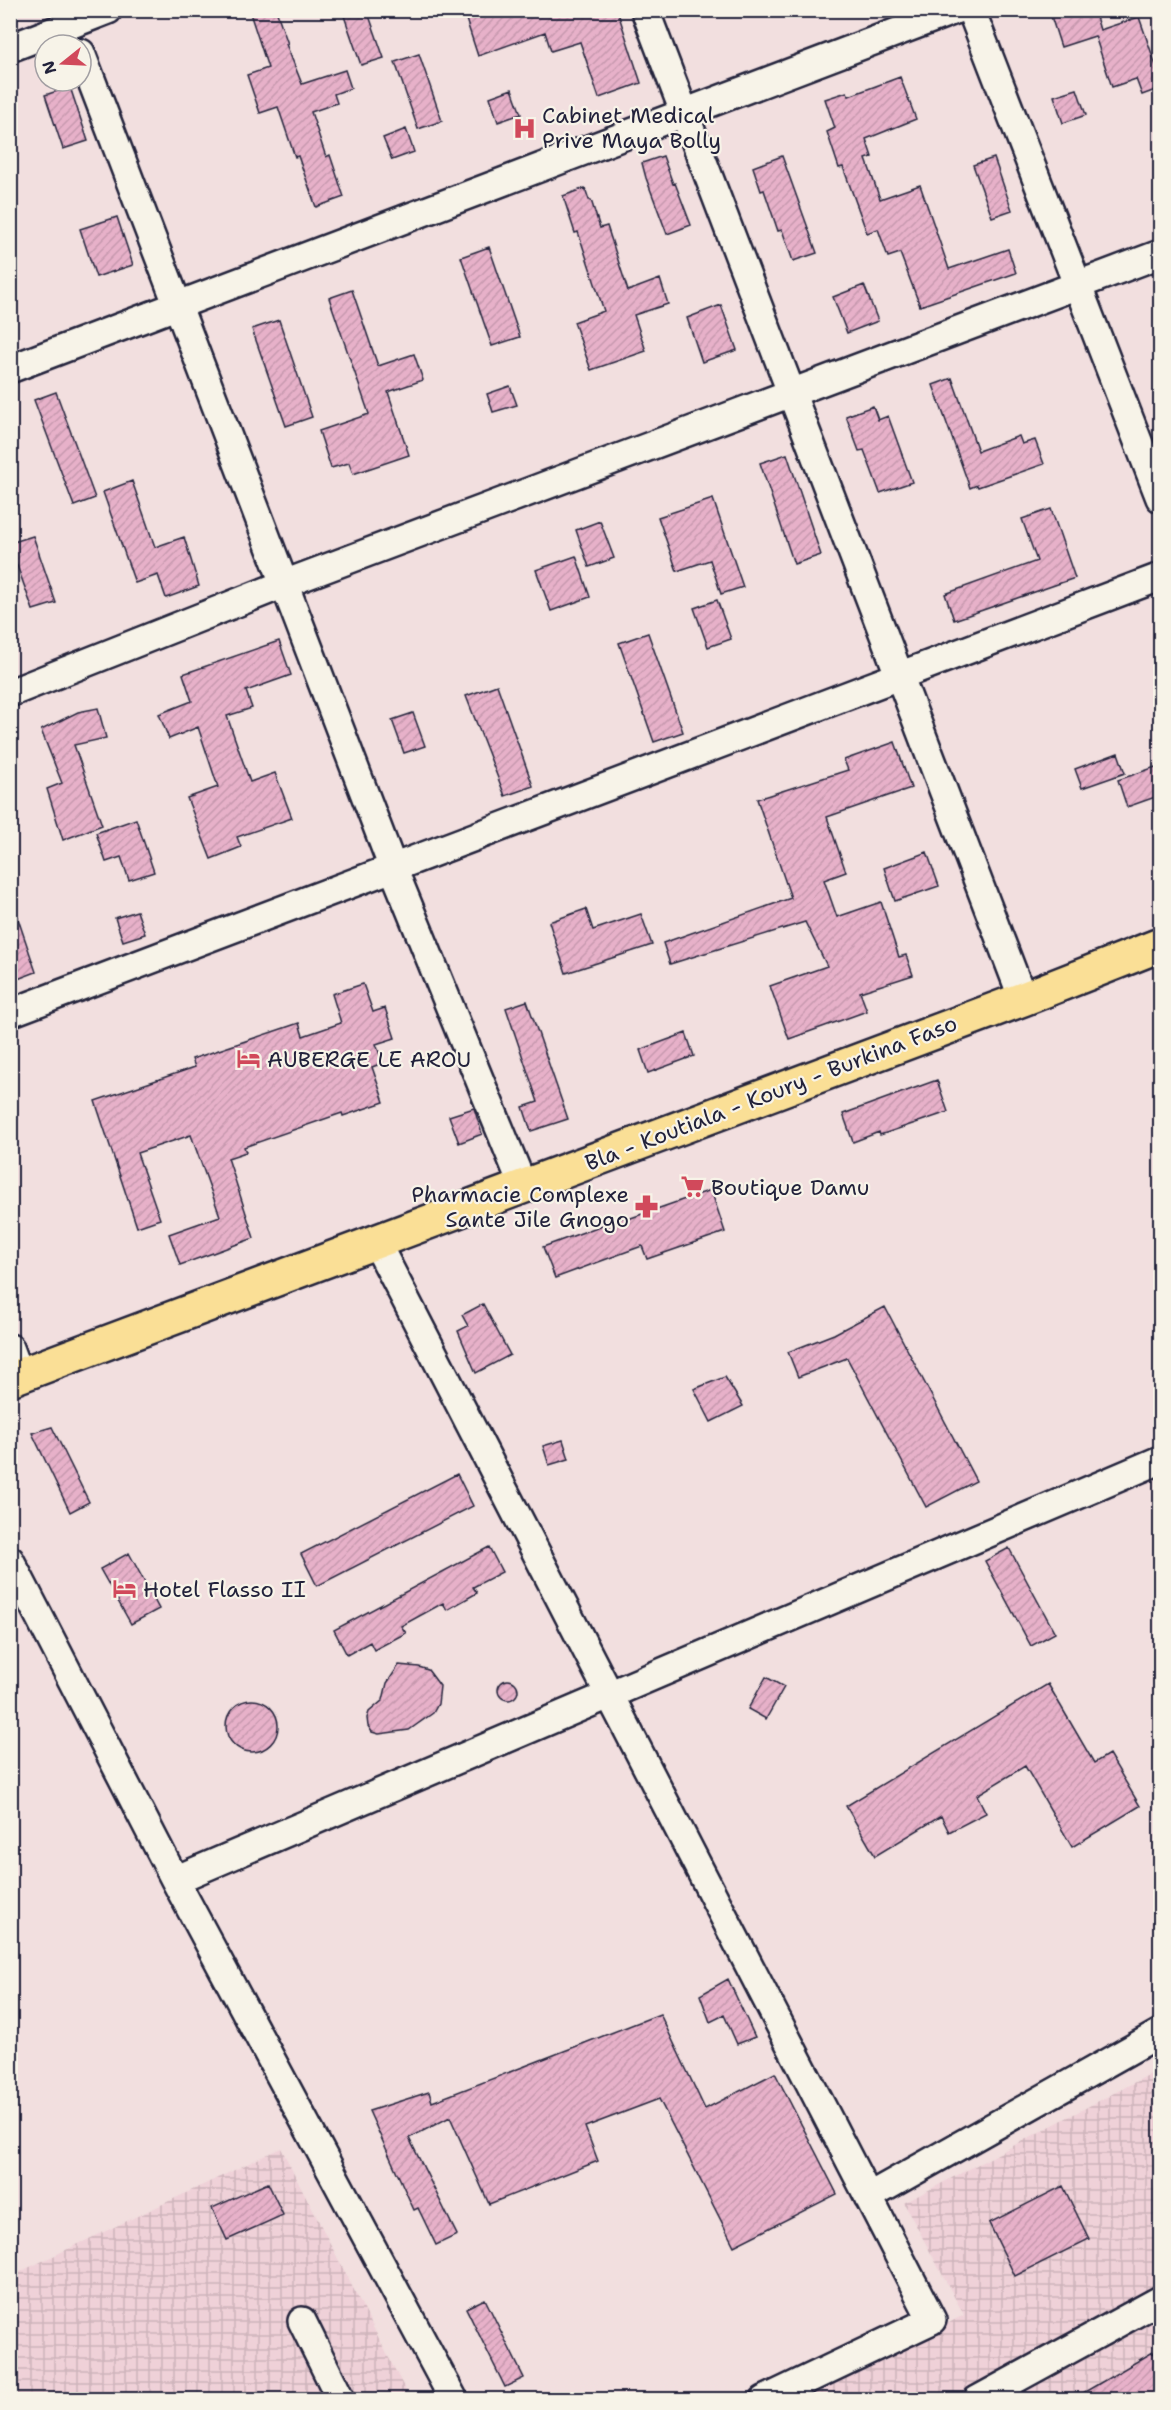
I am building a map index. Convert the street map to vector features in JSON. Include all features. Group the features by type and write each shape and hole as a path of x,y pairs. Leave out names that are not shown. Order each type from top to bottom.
{"main road":[{"name":"Bla - Koutiala - Koury - Burkina Faso","path":"14,1368 376,1242 1161,945"}],"street":[{"path":"10,48 71,27 108,10"},
{"path":"645,10 1023,999"},
{"path":"10,369 955,10"},
{"path":"970,10 1161,498"},
{"path":"93,84 393,868 523,1186"},
{"path":"10,693 284,584 1161,254"},
{"path":"10,1013 1161,577"},
{"path":"376,1242 932,2320 764,2400"},
{"path":"175,1881 1161,1460"},
{"path":"10,1560 175,1881 454,2400"},
{"path":"868,2197 1161,2032"},
{"path":"977,2400 1161,2300"},
{"path":"302,2321 341,2400"}],"shaded area":[{"path":"1160,2069 1160,2399 801,2400 964,2315 904,2203"},
{"path":"281,2148 410,2399 11,2400 11,2276"}],"building":[{"path":"249,10 276,10 288,44 286,44 302,84 345,70 351,88 334,94 337,103 311,112 326,157 330,155 344,197 316,207 298,156 295,157 278,107 260,113 247,75 268,68"},
{"path":"342,10 367,10 384,58 361,65"},
{"path":"463,10 617,10 641,83 599,98 580,42 551,51 545,32 478,56"},
{"path":"1049,10 1094,10 1100,30 1139,17 1161,80 1161,88 1142,95 1136,79 1112,87 1095,36 1061,47"},
{"path":"419,54 442,121 418,129 395,62"},
{"path":"900,77 916,119 866,139 872,157 866,159 880,199 920,185 949,269 1008,249 1016,273 920,306 900,253 888,257 878,229 867,233 843,167 839,168 827,132 835,128 825,99 847,92 849,96"},
{"path":"512,89 521,114 498,122 490,97"},
{"path":"1077,89 1086,115 1063,123 1054,96"},
{"path":"72,93 88,141 63,149 45,95"},
{"path":"406,129 414,152 392,160 383,138"},
{"path":"663,156 691,225 667,234 642,163"},
{"path":"782,156 817,253 793,261 782,230 778,231 764,190 761,191 753,167"},
{"path":"994,158 1012,210 992,217 973,165"},
{"path":"585,188 600,228 607,226 628,291 660,279 668,304 634,315 646,351 591,370 574,322 604,311 578,232 575,233 563,196"},
{"path":"117,217 133,265 96,277 80,229"},
{"path":"489,247 520,337 492,346 461,257"},
{"path":"864,285 878,321 847,333 833,297"},
{"path":"352,290 378,366 414,354 423,380 388,392 409,455 353,474 349,463 331,468 319,431 369,414 329,298"},
{"path":"721,305 737,350 702,362 687,318"},
{"path":"279,320 312,417 286,426 252,329"},
{"path":"952,378 978,451 1019,436 1022,444 1035,440 1044,464 970,488 933,385"},
{"path":"510,386 517,405 493,412 487,394"},
{"path":"56,392 95,498 74,506 34,400"},
{"path":"873,406 878,420 888,416 912,482 880,493 864,450 859,451 846,416"},
{"path":"787,454 821,555 794,564 760,463"},
{"path":"132,481 155,547 184,537 199,586 166,598 158,575 135,583 103,492"},
{"path":"713,499 743,587 721,594 710,560 677,571 658,517"},
{"path":"1051,509 1075,578 954,620 945,594 1037,561 1022,519"},
{"path":"600,521 614,558 589,567 576,530"},
{"path":"33,536 56,603 33,610 10,543"},
{"path":"576,556 590,597 551,611 536,570"},
{"path":"717,600 731,639 708,647 694,608"},
{"path":"648,633 683,732 654,742 619,643"},
{"path":"279,641 291,675 246,691 252,708 227,716 250,782 275,773 292,818 237,837 241,847 211,859 187,798 218,787 198,727 169,739 159,714 192,701 183,674"},
{"path":"497,685 533,786 505,796 466,696"},
{"path":"98,708 106,738 74,745 102,825 63,840 47,789 62,783 41,730 78,712"},
{"path":"413,713 425,746 404,753 392,720"},
{"path":"895,742 911,788 827,817 846,872 824,880 837,917 881,902 899,957 906,955 913,975 860,992 867,1011 789,1039 770,986 827,966 805,922 670,964 663,943 791,898 757,799 848,770 844,760"},
{"path":"1118,753 1125,773 1082,788 1075,769"},
{"path":"1161,765 1161,795 1127,807 1118,780"},
{"path":"136,819 154,872 129,880 121,857 106,862 96,833"},
{"path":"927,852 939,886 895,901 884,868"},
{"path":"14,907 36,972 10,982 10,908"},
{"path":"586,909 593,930 641,914 652,945 566,973 549,922"},
{"path":"137,911 145,934 123,941 115,918"},
{"path":"363,984 373,1012 385,1008 395,1038 376,1044 383,1063 372,1067 384,1102 343,1116 342,1113 244,1147 246,1152 228,1158 254,1238 180,1265 169,1234 220,1216 191,1135 137,1153 160,1219 137,1227 95,1101 195,1067 192,1059 299,1023 303,1036 341,1023 332,994"},
{"path":"527,1001 568,1119 531,1131 523,1107 538,1102 506,1008"},
{"path":"686,1033 694,1056 648,1073 640,1050"},
{"path":"937,1080 948,1112 853,1142 843,1114"},
{"path":"474,1108 482,1134 459,1143 449,1116"},
{"path":"711,1190 725,1232 647,1259 642,1246 555,1278 543,1247 627,1216 628,1219"},
{"path":"483,1304 510,1355 476,1373 458,1331 468,1326 462,1315"},
{"path":"885,1307 976,1481 926,1507 847,1358 798,1377 788,1352 834,1334"},
{"path":"725,1377 743,1406 711,1422 694,1389"},
{"path":"52,1427 89,1502 70,1512 32,1433"},
{"path":"563,1440 569,1459 549,1465 543,1446"},
{"path":"457,1474 473,1506 317,1586 301,1554"},
{"path":"489,1547 502,1572 473,1587 477,1593 447,1610 443,1603 401,1626 406,1633 374,1650 370,1642 347,1655 334,1630"},
{"path":"1009,1548 1055,1633 1031,1646 985,1561"},
{"path":"129,1553 159,1609 131,1624 100,1569"},
{"path":"399,1665 428,1670 440,1686 438,1704 433,1713 409,1730 379,1734 372,1732 368,1726 369,1712 383,1700 387,1683"},
{"path":"766,1677 784,1687 766,1719 748,1709"},
{"path":"504,1680 512,1680 518,1686 518,1694 512,1700 504,1700 498,1694 498,1686"},
{"path":"1048,1684 1094,1763 1109,1754 1140,1806 1072,1847 1025,1766 977,1795 986,1813 949,1832 941,1816 875,1856 846,1806"},
{"path":"252,1700 262,1702 270,1708 276,1716 278,1726 276,1736 270,1744 262,1750 252,1752 242,1750 234,1744 228,1736 226,1726 228,1716 234,1708 242,1702"},
{"path":"728,1979 755,2037 737,2044 724,2015 710,2022 700,1995"},
{"path":"660,2014 705,2109 775,2073 837,2194 734,2246 659,2099 585,2127 598,2161 489,2204 450,2117 409,2138 457,2235 436,2245 418,2208 414,2210 369,2111 429,2092 432,2102"},
{"path":"268,2183 283,2215 227,2240 212,2208"},
{"path":"1063,2186 1089,2239 1015,2276 989,2223"},
{"path":"485,2299 524,2378 505,2387 466,2308"},
{"path":"1153,2352 1161,2365 1161,2400 1071,2400"}],"place":[{"name":"Cabinet Medical Prive Maya Bolly","path":"524,128"},
{"name":"AUBERGE LE AROU","path":"249,1059"},
{"name":"Boutique Damu","path":"693,1187"},
{"name":"Pharmacie Complexe Sante Jile Gnogo","path":"647,1207"},
{"name":"Hotel Flasso II","path":"125,1589"}]}
